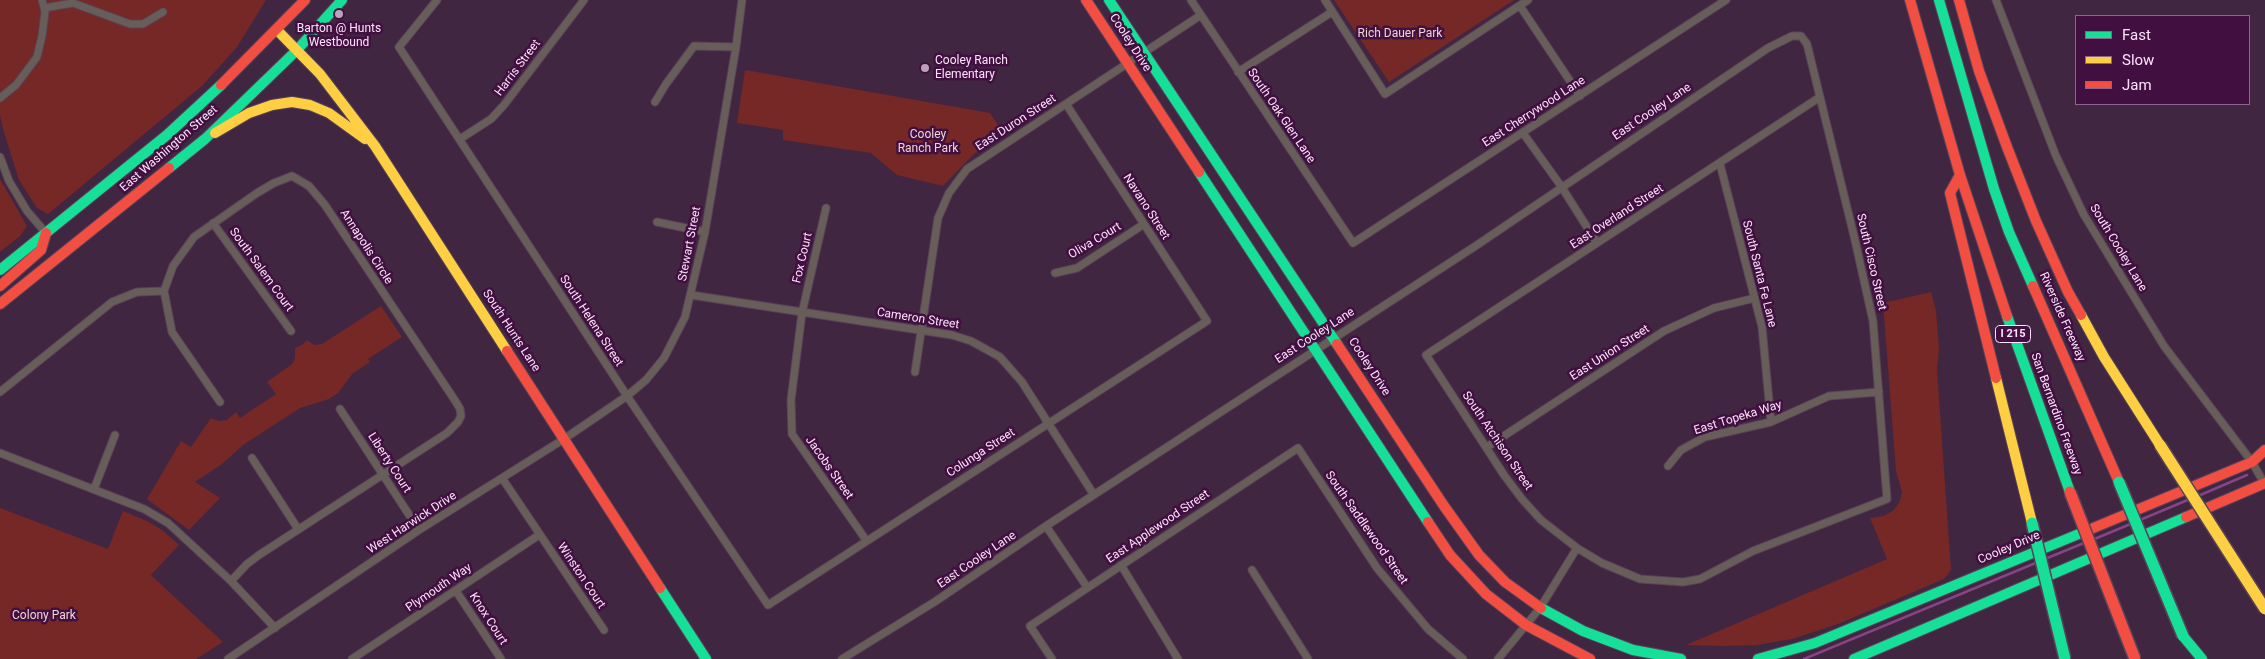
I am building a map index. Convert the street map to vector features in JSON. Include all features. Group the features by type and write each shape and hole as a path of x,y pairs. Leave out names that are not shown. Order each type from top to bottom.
{"main road":[{"name":"East Washington Street","path":"0,270 166,135 277,30 305,0"},
{"name":"East Washington Street","path":"0,304 205,139 298,50 342,0"},
{"name":"Cooley Drive","path":"1086,0 1450,555 1486,594 1526,625 1590,659"},
{"name":"Cooley Drive","path":"1109,0 1444,506 1479,555 1505,582 1540,608 1583,631 1633,650 1681,659"},
{"name":"I 215","path":"1910,0 1960,175"},
{"name":"Riverside Freeway","path":"1939,0 1994,189 2009,232 2120,482 2183,636"},
{"path":"1958,0 1979,71 2007,146 2036,221 2068,292 2104,357 2265,610"},
{"name":"South Hunts Lane","path":"277,30 320,74 375,146 706,659"},
{"path":"205,139 249,113 272,104 292,102 310,105 329,113 375,146"},
{"name":"San Bernardino Freeway","path":"1960,175 2015,341 2070,492 2135,659"},
{"path":"1960,175 1950,193 2065,659"},
{"path":"0,286 41,250 46,233"},
{"name":"Cooley Drive","path":"1758,659 1815,643 2252,462 2265,450"},
{"path":"1854,659 2265,483"},
{"name":"I 215","path":"2183,636 2193,659"},
{"path":"2183,636 2202,659"}],"street":[{"name":"South Helena Street","path":"437,0 399,47 627,396 768,605"},
{"name":"Harris Street","path":"460,140 491,119 504,105 584,0"},
{"name":"Stewart Street","path":"564,439 627,396 646,380 664,358 685,317 705,232 742,0"},
{"name":"South Oak Glen Lane","path":"1191,0 1353,243"},
{"path":"1325,0 1385,94 1528,0"},
{"name":"East Cherrywood Lane","path":"1353,243 1726,0"},
{"name":"South Cooley Lane","path":"1996,0 2056,156 2084,215 2164,346 2252,462 2265,483"},
{"path":"0,98 16,85 37,58 42,36 43,4 74,3 130,24 143,24 163,12"},
{"path":"1520,6 1580,96"},
{"path":"1238,72 1332,12"},
{"name":"East Duron Street","path":"914,372 938,218 950,193 967,169 1201,15"},
{"name":"South Cisco Street","path":"1802,36 1807,44 1873,321 1887,500"},
{"name":"East Cooley Lane","path":"842,659 936,601 1046,526 1333,338 1768,48 1787,38 1802,36"},
{"path":"655,102 694,46 736,47"},
{"name":"East Overland Street","path":"1426,355 1820,97"},
{"name":"Navano Street","path":"1066,104 1207,321"},
{"path":"1523,132 1561,186 1597,243"},
{"path":"0,157 13,189 27,211 46,233"},
{"name":"South Santa Fe Lane","path":"1720,164 1762,327 1771,422"},
{"name":"Annapolis Circle","path":"164,291 173,266 194,237 274,183 292,176 301,179 325,205 460,409 458,422 447,433 298,529 247,564 231,581"},
{"name":"Fox Court","path":"802,313 826,208"},
{"path":"657,222 705,232"},
{"name":"South Salem Court","path":"213,223 291,331"},
{"name":"Oliva Court","path":"1056,273 1077,268 1144,224"},
{"path":"0,392 112,302 136,292 164,291 172,332 220,402"},
{"name":"Cameron Street","path":"691,295 952,335 971,341 1000,357 1022,382 1094,495"},
{"name":"East Union Street","path":"1487,447 1664,331 1714,308 1755,298"},
{"name":"Jacobs Street","path":"802,313 791,400 792,434 866,540"},
{"name":"Colunga Street","path":"768,605 1207,321"},
{"name":"South Atchison Street","path":"1426,355 1522,499 1541,520 1576,548 1602,564 1640,579 1683,582 1700,579 1753,551 1887,500"},
{"name":"East Topeka Way","path":"1668,466 1681,450 1705,437 1771,422 1829,396 1879,392"},
{"name":"Liberty Court","path":"340,409 420,530"},
{"path":"94,489 116,435"},
{"name":"West Harwick Drive","path":"228,659 420,530 564,439"},
{"name":"East Applewood Street","path":"1052,659 1030,626 1298,448"},
{"name":"South Saddlewood Street","path":"1298,448 1377,568 1428,629 1463,659"},
{"path":"0,453 144,509 168,523 231,581 275,628"},
{"path":"252,458 298,529"},
{"name":"Winston Court","path":"502,478 604,630"},
{"path":"1046,526 1087,587"},
{"name":"Plymouth Way","path":"352,659 539,535"},
{"path":"1498,659 1540,608 1576,548"},
{"path":"1121,565 1178,659"},
{"path":"1252,570 1308,659"},
{"name":"Knox Court","path":"456,591 501,659"}],"green space":[{"path":"0,0 266,0 237,47 202,86 48,214 37,208 19,180 3,129 0,115"},
{"name":"Rich Dauer Park","path":"1334,0 1514,0 1389,82"},
{"name":"Cooley Ranch Park","path":"745,70 990,113 1004,134 974,154 943,186 897,175 871,153 783,140 783,130 737,123"},
{"path":"0,179 27,226 20,236 0,252"},
{"path":"1931,292 1936,311 1939,348 1937,370 1951,570 1944,579 1838,624 1792,639 1757,645 1686,645 1887,559 1870,518 1884,516 1894,510 1900,501 1902,492 1896,471 1883,303"},
{"path":"381,306 402,337 368,359 370,362 353,373 338,393 329,399 300,408 243,445 222,464 195,482 220,498 189,530 147,499 181,441 191,447 211,418 219,421 227,420 236,412 240,418 276,394 267,382 292,364 295,358 295,348 307,340 314,345 322,344"},
{"name":"Colony Park","path":"0,508 108,549 123,511 147,521 162,530 179,545 151,575 223,642 196,659 0,659"}],"waterway":[{"path":"2198,496 2247,475"},
{"path":"2140,520 2190,499"},
{"path":"2092,540 2133,523"},
{"path":"2045,559 2084,543"},
{"path":"1804,659 2038,562"}],"traffic: fast":[{"path":"169,168 205,139 297,50 342,0"},
{"path":"1109,0 1337,344"},
{"path":"1939,0 1994,189 2009,232 2033,286"},
{"path":"0,270 167,135 221,85"},
{"path":"1199,172 1428,522"},
{"path":"2007,316 2070,492"},
{"path":"2119,482 2183,636"},
{"path":"1854,659 2186,517"},
{"path":"2032,523 2065,659"},
{"path":"1758,659 1815,643 2086,531"},
{"path":"660,588 706,659"},
{"path":"1541,608 1583,631 1633,650 1681,659"},
{"path":"2183,636 2202,659"}],"traffic: slow":[{"path":"277,30 320,74 375,146 507,351"},
{"path":"215,133 249,113 272,105 292,102 310,105 329,113 365,139"},
{"path":"2081,315 2104,357 2160,445"},
{"path":"1996,378 2032,523"},
{"path":"2160,445 2265,609"}],"traffic: jam":[{"path":"221,85 305,0"},
{"path":"1086,0 1199,172"},
{"path":"1910,0 1960,175 2007,316"},
{"path":"1959,0 1979,71 2007,147 2036,221 2068,292 2081,315"},
{"path":"0,304 169,168"},
{"path":"1960,175 1950,193 1996,378"},
{"path":"0,286 41,250 46,233"},
{"path":"2033,286 2119,482"},
{"path":"1337,344 1444,506 1479,555 1505,582 1541,608"},
{"path":"507,351 660,588"},
{"path":"2086,531 2252,462 2265,450"},
{"path":"2186,517 2265,483"},
{"path":"2070,492 2135,659"},
{"path":"1428,522 1450,555 1486,594 1526,625 1590,659"}],"place":[{"name":"Barton @ Hunts Westbound","path":"339,14"},
{"name":"Cooley Ranch Elementary","path":"925,68"}]}
